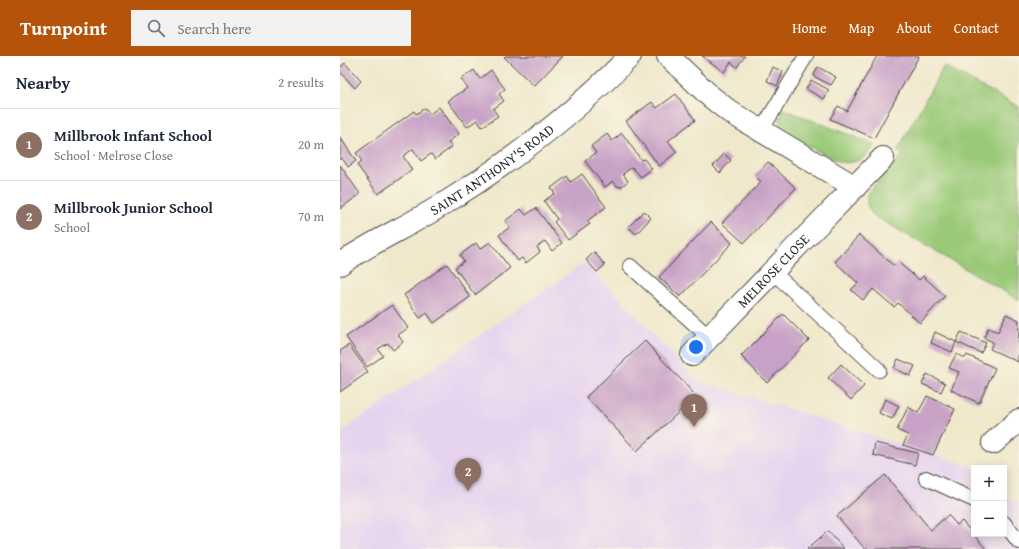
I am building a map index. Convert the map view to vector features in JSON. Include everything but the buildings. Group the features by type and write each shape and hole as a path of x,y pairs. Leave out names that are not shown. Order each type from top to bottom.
{"street":[{"name":"SAINT ANTHONY'S ROAD","path":"340,264 380,239 444,204 504,164 552,128 592,93 630,56"},
{"path":"668,56 711,97 730,112 855,186"},
{"name":"MELROSE CLOSE","path":"692,355 883,158"},
{"path":"993,444 1019,420"}],"lane":[{"path":"761,131 806,56"},
{"path":"630,266 709,337"},
{"path":"772,272 879,370"},
{"path":"926,478 971,499"},
{"path":"1007,527 1019,542"}],"shaded area":[{"path":"585,262 696,380 971,466 971,537 1007,537 1007,498 1019,502 1019,549 340,549 340,433"}],"green space":[{"path":"944,66 1019,107 1019,300 873,215 867,205 867,196 871,189 903,154 897,151"},
{"path":"783,109 875,145 868,154 860,160 840,162 781,132 780,119"}],"place":[{"name":"Millbrook Infant School","path":"694,427"},
{"name":"Millbrook Junior School","path":"468,491"}]}
